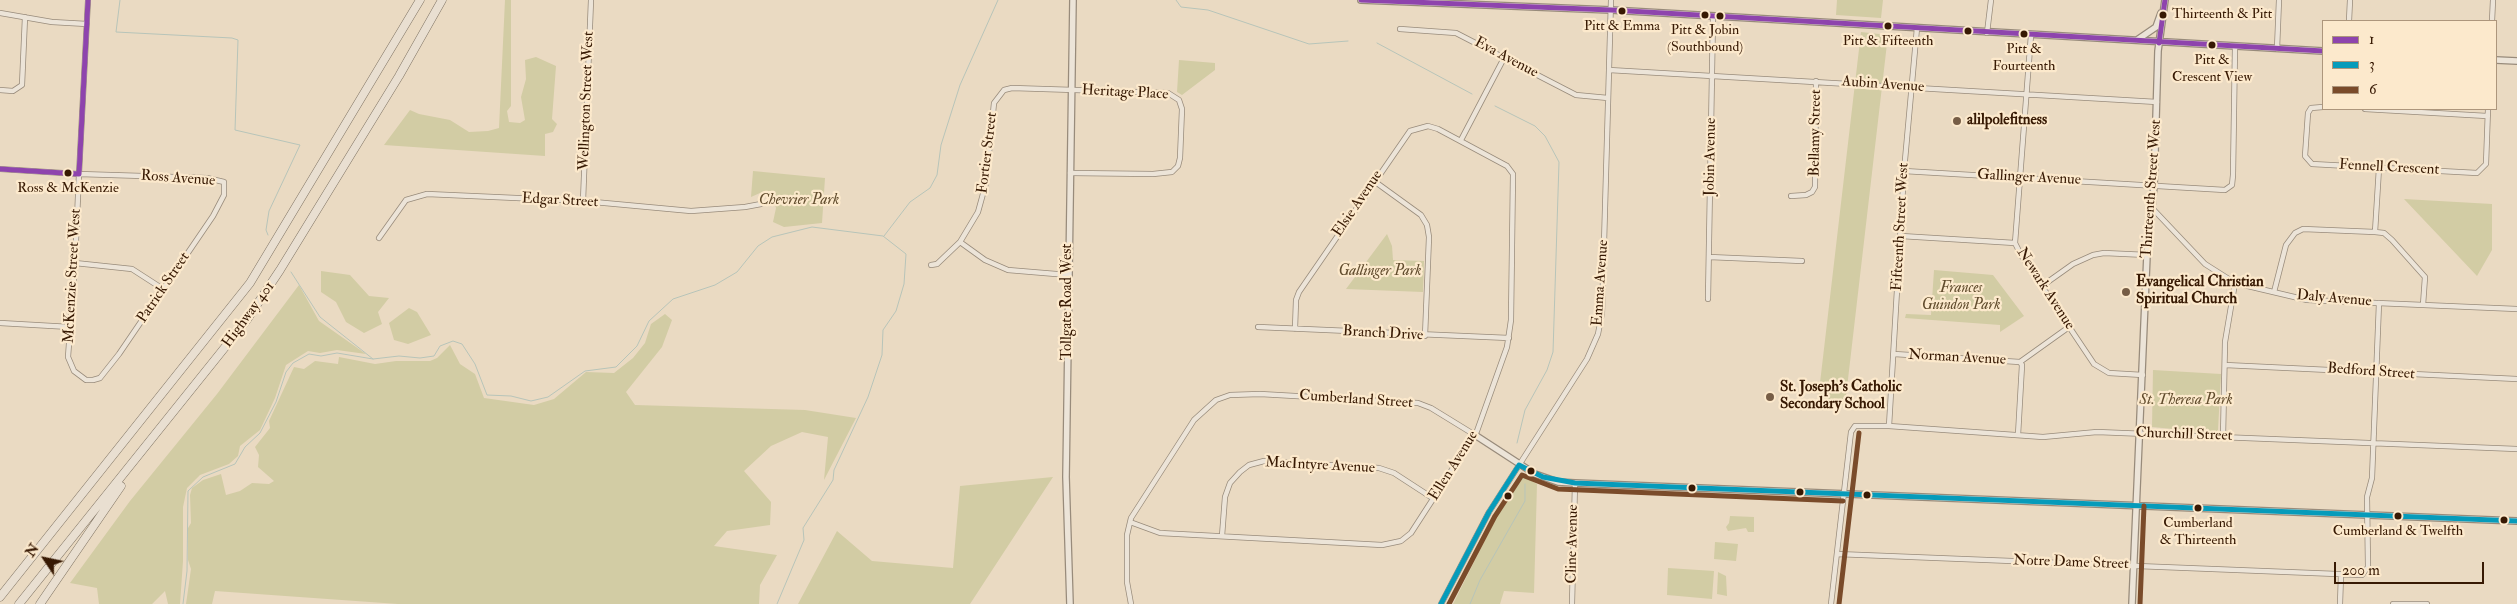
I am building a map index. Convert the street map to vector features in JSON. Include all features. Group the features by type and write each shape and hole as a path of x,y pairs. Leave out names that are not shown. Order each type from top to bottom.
{"highway":[{"name":"Highway 401","path":"0,598 250,283 420,0"},
{"name":"Highway 401","path":"19,604 246,321 399,76 442,0"},
{"path":"40,604 133,470 141,454"},
{"path":"0,591 19,573"}],"street":[{"name":"McKenzie Street West","path":"88,0 75,263 68,357 74,371 86,380 100,378"},
{"name":"Wellington Street West","path":"583,201 591,0"},
{"name":"Tollgate Road West","path":"1070,604 1066,476 1072,0"},
{"path":"1361,0 1611,10 1878,24 1987,33 2322,51"},
{"name":"Emma Avenue","path":"1442,604 1489,512 1587,359 1600,328 1603,306 1611,0"},
{"path":"1987,33 1990,0"},
{"path":"2277,49 2279,0"},
{"path":"2348,20 2350,0"},
{"path":"2492,20 2493,0"},
{"path":"2136,40 2156,27 2165,2"},
{"name":"Thirteenth Street West","path":"2132,604 2148,255 2154,186 2159,43 2165,2"},
{"path":"0,13 52,22 87,24"},
{"name":"Jobin Avenue","path":"1708,299 1714,75 1713,16"},
{"path":"0,90 13,91 22,85 25,17"},
{"name":"Fifteenth Street West","path":"1889,426 1904,171 1917,28"},
{"name":"Eva Avenue","path":"1400,29 1456,33 1576,95 1608,98"},
{"path":"2015,243 2031,35"},
{"name":"Gallinger Avenue","path":"1904,171 2225,190 2232,185 2235,47"},
{"path":"1461,140 1504,58"},
{"path":"2497,60 2517,61"},
{"name":"Aubin Avenue","path":"1609,70 2157,102"},
{"name":"Bellamy Street","path":"1791,196 1806,195 1815,187 1816,81"},
{"name":"Fortier Street","path":"930,265 937,264 960,242 973,223 982,202 986,183 994,103 999,94 1012,88 1071,91"},
{"name":"Heritage Place","path":"1069,172 1153,174 1172,172 1178,166 1180,158 1182,109 1176,97 1168,93 1071,91"},
{"name":"Fennell Crescent","path":"2322,107 2311,108 2308,113 2307,160 2312,164 2477,173 2486,164 2488,110"},
{"path":"2382,110 2487,116"},
{"name":"Elsie Avenue","path":"1294,329 1299,292 1405,136 1415,128 1428,126 1461,140"},
{"name":"Ellen Avenue","path":"1130,522 1160,533 1392,544 1400,541 1412,532 1475,435 1509,338 1513,174 1507,166 1461,140"},
{"path":"2375,232 2379,168"},
{"name":"Ross Avenue","path":"0,169 78,174 207,178 224,182 224,195"},
{"path":"1374,181 1421,214 1427,225 1429,237 1425,336"},
{"name":"Edgar Street","path":"379,238 398,208 406,200 427,194 583,201 691,211 745,208 761,204"},
{"name":"Patrick Street","path":"100,378 162,290 224,195"},
{"name":"Daly Avenue","path":"2152,208 2205,264 2235,283 2307,300 2517,309"},
{"path":"2274,292 2286,245 2295,233 2303,229 2375,232 2384,233 2392,240 2425,277 2423,305"},
{"name":"Newark Avenue","path":"1901,236 2015,243 2021,255 2094,364 2110,373 2143,375"},
{"path":"960,242 985,260 1008,270 1068,276"},
{"path":"2042,286 2073,264 2093,255 2104,253 2148,255"},
{"path":"1709,257 1802,261"},
{"path":"75,263 132,269 162,290"},
{"path":"2223,436 2225,342 2235,283"},
{"path":"2367,514 2367,497 2372,478 2374,443 2379,303"},
{"path":"0,323 70,327"},
{"name":"Branch Drive","path":"1258,327 1425,336 1509,338"},
{"name":"Norman Avenue","path":"1894,354 2020,362 2069,327"},
{"path":"2018,435 2022,365 2020,362"},
{"name":"Bedford Street","path":"2225,365 2517,379"},
{"name":"Cumberland Street","path":"1131,604 1127,582 1127,535 1137,506 1194,420 1216,400 1230,395 1260,394 1418,403 1431,408 1519,464 1543,477 1575,483 2517,521"},
{"name":"Churchill Street","path":"1844,494 1854,429 1864,425 2043,437 2097,432 2517,448"},
{"name":"MacIntyre Avenue","path":"1222,536 1225,497 1230,483 1249,465 1264,461 1379,468 1394,473 1434,499"},
{"name":"Cline Avenue","path":"1572,604 1575,483"},
{"path":"1831,604 1844,494"},
{"name":"Notre Dame Street","path":"1837,554 2341,575 2365,573 2368,562 2367,514"},
{"path":"2340,604 2341,575"},
{"path":"2393,604 2427,604"}],"green space":[{"path":"505,0 511,0 511,106 507,111 509,122 520,123 525,120 521,97 526,79 525,60 536,57 556,66 552,119 557,124 553,132 545,134 545,156 384,145 410,110 419,114 450,120 469,132 488,131 499,128"},
{"path":"1837,0 1883,0 1881,18 1836,15"},
{"path":"1861,32 1888,35 1845,405 1818,400"},
{"path":"1179,60 1215,63 1215,70 1182,95 1177,92"},
{"name":"Chevrier Park","path":"753,171 825,178 822,223 784,227 773,222 776,208 773,197 760,193 751,197"},
{"path":"2404,199 2492,204 2492,250 2477,276"},
{"name":"Gallinger Park","path":"1387,234 1392,246 1393,260 1424,261 1423,292 1346,289"},
{"name":"Frances Guindon Park","path":"1934,270 1993,275 2024,316 2000,332 2000,325 1905,318 1906,314 1931,315"},
{"path":"321,271 350,275 369,296 389,298 378,312 382,324 364,333 346,322 336,302 321,292"},
{"path":"299,285 319,321 366,354 337,350 320,353 308,351 286,365 275,398 260,430 240,446 238,456 229,464 200,475 187,488 183,507 183,561 180,604 168,604 165,591 152,604 99,604 97,588 70,583 130,501 217,394"},
{"path":"409,308 417,312 431,335 408,344 394,340 389,323"},
{"path":"665,314 672,320 662,347 626,392 635,405 805,410 856,418 824,480 828,437 802,432 771,446 744,471 771,502 770,525 727,531 714,546 777,555 760,585 759,604 398,604 215,591 212,604 186,604 191,569 188,560 188,528 191,523 190,495 192,488 203,480 221,474 226,495 240,491 252,483 269,484 274,481 258,467 259,455 255,447 270,428 269,421 294,367 304,369 315,361 338,364 339,357 375,364 396,361 430,361 437,358 450,345 460,364 475,374 484,398 534,405 554,399 586,372 614,373 633,358 645,343 651,324"},
{"name":"St. Theresa Park","path":"2153,370 2221,374 2218,430 2215,433 2152,427"},
{"path":"1523,476 1537,484 1534,593 1504,591 1500,604 1453,604 1497,516"},
{"path":"1053,477 970,604 798,604 837,531 872,561 953,568 960,486"},
{"path":"1730,516 1754,517 1754,532 1748,532 1746,528 1728,531 1726,527"},
{"path":"1715,542 1738,544 1736,561 1714,559"},
{"path":"1668,568 1714,571 1712,599 1667,595"},
{"path":"1718,572 1726,576 1727,596 1717,594"}],"waterway":[{"path":"120,0 116,32 232,38 238,40 235,130 300,145 269,211 266,230 268,235"},
{"path":"884,236 910,202 930,188 937,175 941,145 960,85 998,0"},
{"path":"1176,0 1181,7 1208,10 1309,44 1348,41"},
{"path":"1377,43 1472,94"},
{"path":"1495,106 1535,126 1545,136 1559,162 1553,352 1547,370 1525,410 1517,443"},
{"path":"183,604 187,571 188,491 203,477 235,464 245,447 260,433 276,402 286,372 293,363 309,354 321,356 337,353 373,359 399,356 420,358 434,356 440,346 453,341 462,344 475,364 487,395 511,396 531,401 548,397 585,371 616,367 637,346 649,321 673,299 715,285 737,272 758,246 772,237 812,227 883,236 906,254 904,284 896,311 883,330 882,355 868,397 834,470 833,480 803,528 804,540 777,604"},
{"path":"291,272 320,317 373,359"},
{"path":"1470,604 1480,580 1525,501 1525,484"}],"transit line":[{"name":"1","path":"0,169 79,174 88,0"},
{"name":"1","path":"1361,0 1611,10 2322,51"},
{"name":"1","path":"2159,43 2165,0"},
{"name":"6","path":"1839,604 1859,433"},
{"name":"3","path":"1441,604 1489,512 1519,465 1543,477 1575,483 2517,521"},
{"name":"6","path":"1449,604 1495,516 1522,475 1558,489 1843,501"},
{"name":"6","path":"2140,604 2144,506"}],"place":[{"name":"Pitt & Emma","path":"1622,11"},
{"name":"Pitt & Jobin (Southbound)","path":"1705,15"},
{"name":"Thirteenth & Pitt","path":"2163,15"},
{"name":"Pitt & Fifteenth","path":"1888,26"},
{"name":"Pitt & Fourteenth","path":"2024,34"},
{"name":"Pitt & Crescent View","path":"2212,45"},
{"name":"alilpolefitness","path":"1957,121"},
{"name":"Ross & McKenzie","path":"68,173"},
{"name":"Evangelical Christian Spiritual Church","path":"2126,292"},
{"name":"St. Joseph's Catholic Secondary School","path":"1770,397"},
{"name":"Cumberland & Thirteenth","path":"2198,508"},
{"name":"Cumberland & Twelfth","path":"2398,516"}]}
